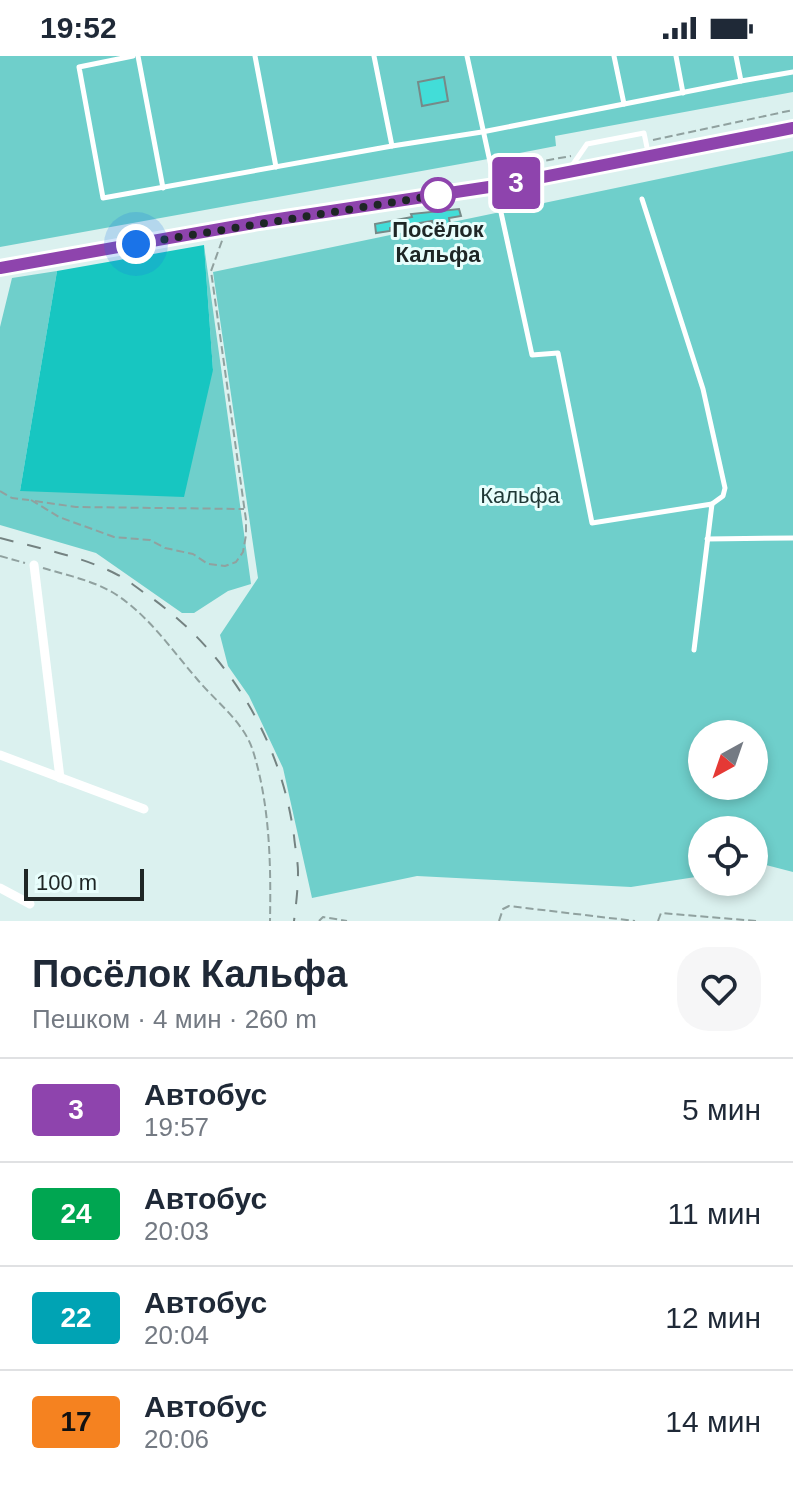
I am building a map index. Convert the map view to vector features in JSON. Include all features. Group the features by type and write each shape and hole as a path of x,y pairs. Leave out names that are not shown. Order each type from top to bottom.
{"main road":[{"path":"0,268 567,174 793,128"}],"street":[{"path":"34,565 60,778"},
{"path":"0,755 144,809"},
{"path":"0,888 30,904"}],"lane":[{"path":"163,188 135,56 79,67 103,198 163,188 392,146 482,132 793,72"},
{"path":"255,56 276,167"},
{"path":"374,56 392,146"},
{"path":"467,56 532,355 558,353 592,523 712,504 723,496 725,488 685,327 642,199"},
{"path":"614,56 624,104"},
{"path":"676,56 683,93"},
{"path":"736,56 741,81"},
{"path":"567,174 587,144 644,133 649,158"},
{"path":"694,650 712,504"},
{"path":"707,539 793,538"}],"path":[{"path":"646,142 793,110"},
{"path":"499,169 580,154"},
{"path":"31,500 59,517 114,537 150,540 165,548 193,554 208,564 225,566 236,562 243,552 246,535 244,509 211,271 227,228"},
{"path":"0,491 12,498 76,507 244,509"},
{"path":"0,556 93,582 114,594 161,636 237,723 252,748 261,785 268,849 270,921"},
{"path":"499,921 503,909 509,906 635,921"},
{"path":"658,921 661,913 756,921"},
{"path":"319,921 323,917 347,921"}],"green space":[{"path":"0,56 793,56 793,92 555,136 556,146 0,247"},
{"name":"Кальфа","path":"793,151 793,872 768,866 768,816 688,816 688,878 631,887 417,876 312,898 283,768 249,696 228,666 220,635 258,578 213,272"},
{"path":"204,245 251,584 228,591 194,613 182,613 96,553 0,525 0,327 12,278 57,271 20,491 213,370"}],"shaded area":[{"path":"204,245 213,370 184,497 20,491 57,271"}],"building":[{"path":"444,77 448,101 422,106 418,82"},
{"path":"459,209 461,216 449,218 450,224 433,227 432,221 376,233 375,224 412,217 411,214"}],"railway":[{"path":"0,538 74,557 120,576 175,616 225,670 263,732 287,800 298,868 294,921"}],"bus line":[{"name":"3","path":"0,268 259,222 502,185 793,128"}],"place":[{"name":"Посёлок Кальфа","path":"438,195"}],"route":[{"path":"136,244 438,195"}]}
